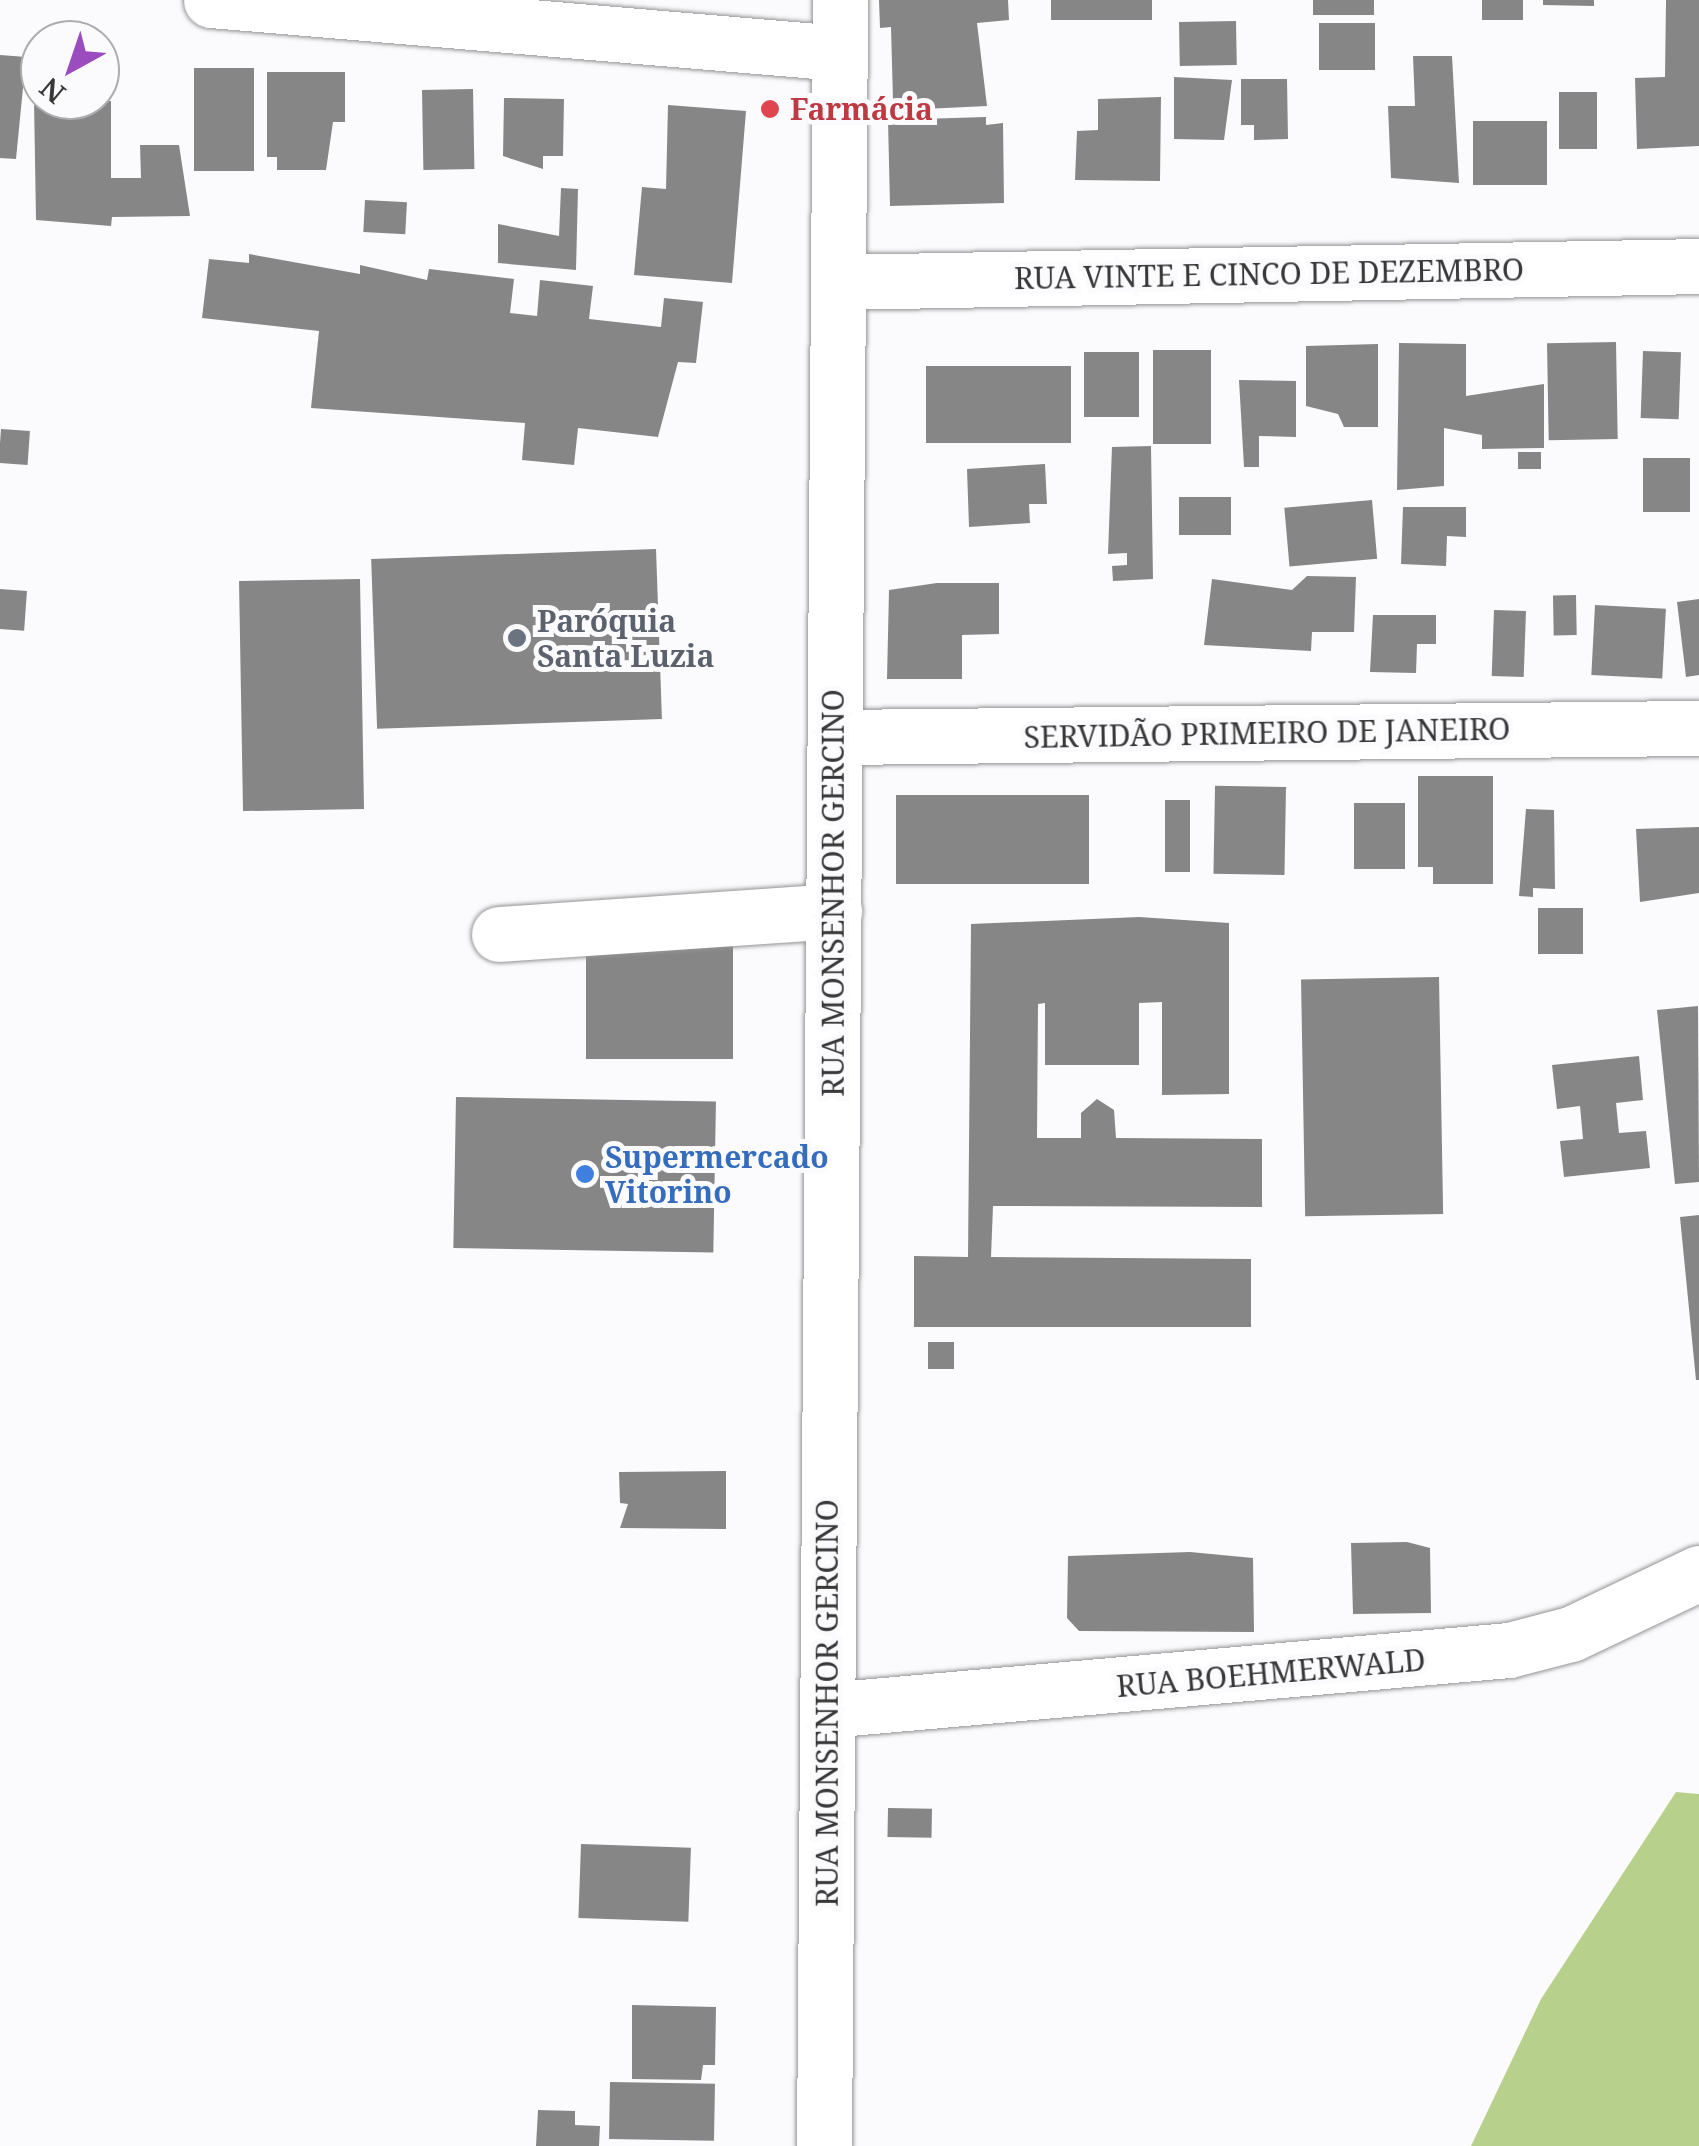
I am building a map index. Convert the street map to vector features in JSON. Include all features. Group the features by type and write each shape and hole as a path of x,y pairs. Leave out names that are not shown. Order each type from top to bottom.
{"street":[{"path":"210,0 840,53"},
{"name":"RUA MONSENHOR GERCINO","path":"824,2146 840,0"},
{"name":"RUA VINTE E CINCO DE DEZEMBRO","path":"838,282 1699,266"},
{"name":"SERVIDÃO PRIMEIRO DE JANEIRO","path":"834,737 1699,728"},
{"path":"499,934 834,911"},
{"name":"RUA BOEHMERWALD","path":"828,1710 1509,1650 1571,1634 1699,1572"}],"green space":[{"path":"1676,1792 1699,1794 1699,2146 1471,2146 1541,1999"}],"building":[{"path":"879,0 1008,0 1009,20 977,23 987,106 903,110 893,101 891,27 880,28"},
{"path":"1051,0 1152,0 1152,20 1051,20"},
{"path":"1313,0 1374,0 1374,15 1313,15"},
{"path":"1482,0 1523,0 1523,20 1482,20"},
{"path":"1543,0 1594,0 1594,6 1543,5"},
{"path":"1666,0 1699,0 1699,146 1637,149 1635,78 1665,77"},
{"path":"1236,21 1237,65 1180,66 1179,22"},
{"path":"1319,23 1375,23 1375,70 1319,70"},
{"path":"0,55 20,57 16,159 0,158"},
{"path":"1413,56 1452,56 1459,183 1391,178 1388,106 1415,106"},
{"path":"194,68 254,68 254,171 194,171"},
{"path":"267,72 345,72 345,122 333,122 326,170 277,170 277,157 267,157"},
{"path":"1174,77 1232,80 1224,140 1174,139"},
{"path":"1241,79 1287,79 1288,139 1254,140 1254,125 1241,125"},
{"path":"473,89 474,169 423,170 422,90"},
{"path":"1559,92 1597,92 1597,149 1559,149"},
{"path":"1161,97 1160,181 1075,180 1077,131 1098,130 1098,99"},
{"path":"504,98 564,99 563,156 543,156 543,169 503,156"},
{"path":"668,105 746,111 732,283 634,275 642,187 666,189"},
{"path":"986,117 986,125 1003,123 1004,203 890,206 888,120"},
{"path":"34,120 111,120 111,178 141,178 140,145 179,145 190,216 112,217 111,226 36,220"},
{"path":"1473,121 1547,121 1547,185 1473,185"},
{"path":"561,188 578,189 576,270 498,263 498,224 559,236"},
{"path":"365,200 407,202 405,234 363,232"},
{"path":"249,254 360,274 360,265 427,280 429,269 514,279 510,313 537,316 540,280 593,286 589,319 661,327 664,298 703,302 696,363 678,362 658,437 578,428 574,465 522,460 525,423 311,408 319,331 202,318 209,259 249,263"},
{"path":"1616,342 1618,439 1549,440 1547,343"},
{"path":"1399,343 1466,344 1466,396 1544,384 1544,448 1482,449 1482,435 1444,428 1444,486 1397,490"},
{"path":"1378,344 1378,427 1344,427 1338,414 1306,406 1306,346"},
{"path":"1153,350 1211,350 1211,444 1153,444"},
{"path":"1643,351 1681,352 1679,419 1641,418"},
{"path":"1084,352 1139,352 1139,417 1084,417"},
{"path":"926,366 1071,366 1071,443 926,443"},
{"path":"1239,380 1296,381 1296,437 1259,436 1259,467 1244,467"},
{"path":"1,429 30,431 28,465 0,463"},
{"path":"1151,446 1153,579 1113,581 1112,566 1127,565 1127,553 1108,554 1112,447"},
{"path":"1518,452 1541,452 1541,469 1518,469"},
{"path":"1643,458 1690,458 1690,512 1643,512"},
{"path":"1045,464 1047,504 1029,504 1030,523 969,527 967,469"},
{"path":"1179,497 1231,497 1231,535 1179,535"},
{"path":"1372,500 1377,559 1289,566 1284,508"},
{"path":"1403,507 1466,507 1466,537 1447,536 1446,566 1401,564"},
{"name":"Paróquia Santa Luzia","path":"656,549 662,719 377,729 371,559"},
{"path":"1307,576 1356,577 1354,632 1312,632 1311,651 1204,645 1212,579 1292,590"},
{"path":"360,579 364,809 243,811 239,581"},
{"path":"937,583 999,583 999,634 962,635 962,679 887,679 889,590"},
{"path":"0,589 27,591 24,631 0,629"},
{"path":"1553,595 1576,595 1577,635 1554,635"},
{"path":"1699,599 1699,675 1686,677 1677,602"},
{"path":"1595,605 1666,609 1662,679 1591,675"},
{"path":"1494,610 1526,611 1524,677 1492,676"},
{"path":"1373,615 1436,615 1436,644 1417,644 1416,673 1370,672"},
{"path":"1418,776 1493,776 1493,884 1433,884 1433,867 1418,867"},
{"path":"1215,786 1286,787 1284,875 1213,874"},
{"path":"896,795 1089,795 1089,884 896,884"},
{"path":"1165,800 1190,800 1190,872 1165,872"},
{"path":"1354,803 1405,803 1405,869 1354,869"},
{"path":"1526,809 1554,810 1555,889 1533,888 1533,897 1519,896"},
{"path":"1699,827 1699,893 1640,902 1636,829"},
{"path":"1538,908 1583,908 1583,954 1538,954"},
{"path":"1139,917 1229,923 1229,1094 1162,1095 1162,1002 1139,1003 1139,1065 1045,1065 1045,1003 1038,1004 1037,1138 1081,1138 1081,1113 1097,1099 1114,1110 1116,1138 1262,1139 1262,1207 993,1206 991,1257 1251,1259 1251,1327 914,1327 914,1256 968,1257 971,924"},
{"path":"586,939 733,939 733,1059 586,1059"},
{"path":"1439,977 1443,1214 1305,1216 1301,979"},
{"path":"1698,1006 1699,1182 1675,1184 1657,1010"},
{"path":"1639,1056 1643,1100 1616,1103 1619,1133 1646,1131 1650,1168 1564,1177 1560,1141 1583,1139 1580,1106 1557,1109 1552,1065"},
{"name":"Supermercado Vitorino","path":"456,1097 716,1102 713,1253 453,1248"},
{"path":"1699,1215 1699,1380 1696,1380 1680,1217"},
{"path":"928,1342 954,1342 954,1369 928,1369"},
{"path":"726,1471 726,1529 620,1528 628,1504 620,1503 619,1472"},
{"path":"1407,1542 1430,1548 1431,1613 1353,1614 1351,1543"},
{"path":"1190,1552 1253,1558 1254,1632 1079,1631 1067,1618 1068,1556"},
{"path":"888,1808 932,1809 931,1838 887,1837"},
{"path":"581,1844 691,1848 688,1922 578,1918"},
{"path":"632,2005 716,2007 715,2065 703,2065 701,2080 632,2079"},
{"path":"610,2082 715,2084 714,2141 609,2139"},
{"path":"538,2110 575,2111 575,2125 600,2126 599,2146 536,2146"}],"place":[{"name":"Farmácia","path":"770,109"},
{"name":"Paróquia Santa Luzia","path":"517,638"},
{"name":"Supermercado Vitorino","path":"585,1174"}]}
